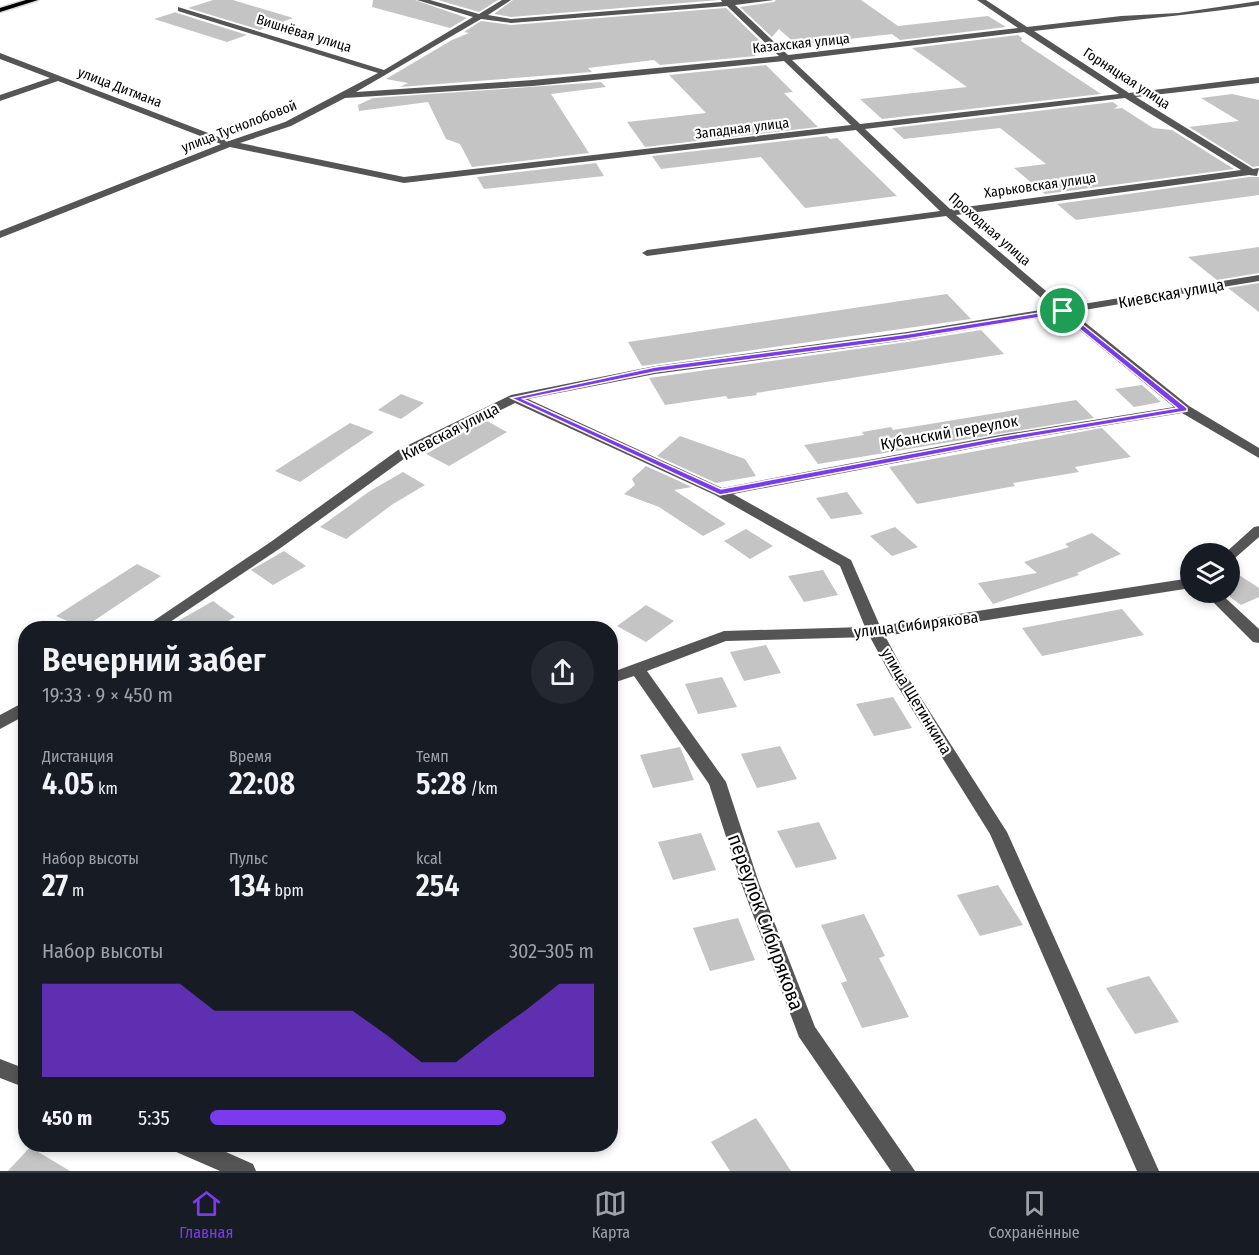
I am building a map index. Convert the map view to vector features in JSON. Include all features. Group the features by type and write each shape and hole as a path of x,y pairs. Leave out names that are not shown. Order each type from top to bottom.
{"main road":[{"path":"0,10 34,0"}],"street":[{"path":"421,0 479,16 511,21 770,0"},
{"name":"улица Туснолобовой","path":"0,236 230,144 288,124 385,73 507,0"},
{"name":"Горняцкая улица","path":"981,0 1128,96 1256,173"},
{"name":"Проходная улица","path":"727,2 856,128 947,212 1063,311 1184,409 1259,454"},
{"name":"Казахская улица","path":"344,95 534,83 786,58 1121,18 1178,15 1259,3"},
{"name":"Вишнёвая улица","path":"181,9 385,73"},
{"name":"улица Дитмана","path":"0,56 230,144"},
{"path":"0,98 59,78"},
{"name":"Западная улица","path":"230,144 404,180 1259,80"},
{"name":"Харьковская улица","path":"647,254 947,212 1256,173"},
{"name":"Киевская улица","path":"162,621 277,544 403,453 515,398 655,370 907,336 1259,278"},
{"name":"улица Щетинкина","path":"515,398 720,492 846,563 875,632 898,674 999,832 1148,1171"},
{"name":"Кубанский переулок","path":"720,492 988,441 1184,409"},
{"path":"1240,546 1259,530"},
{"name":"улица Сибирякова","path":"618,676 724,636 875,632 1180,585"},
{"path":"1222,603 1259,638"},
{"name":"переулок Сибирякова","path":"637,669 717,782 750,883 806,1031 903,1171"},
{"path":"0,723 18,712"},
{"path":"0,1068 18,1076"},
{"path":"201,1152 245,1171"}],"building":[{"path":"213,0 233,0 293,18 260,30 188,8"},
{"path":"373,0 415,0 467,18 450,28 372,7"},
{"path":"438,0 498,0 479,12"},
{"path":"513,0 719,0 511,17 494,14"},
{"path":"776,0 861,0 898,26 988,16 1006,27 900,40 892,34 797,45 779,29 772,37 740,7"},
{"path":"726,8 764,45 756,56 660,65 654,60 588,68 592,72 400,87 408,83 386,79 452,40 469,33 464,32 481,21 511,25"},
{"path":"176,12 247,35 227,42 154,19"},
{"path":"1018,35 1022,38 1021,41 1101,94 882,119 860,99 967,87 912,48"},
{"path":"766,65 793,92 784,93 818,127 645,147 627,122 706,113 669,75"},
{"path":"601,82 606,87 551,94 589,153 472,167 460,144 446,139 428,102 359,111 358,105 373,98"},
{"path":"1232,94 1259,100 1259,166 1253,167 1189,127 1239,121 1201,98"},
{"path":"1113,102 1118,106 1114,109 1122,108 1153,128 1172,130 1234,169 1045,194 1014,168 1046,164 1000,128 904,139 892,128"},
{"path":"827,136 830,139 837,138 897,196 805,208 761,157 661,169 652,156"},
{"path":"596,163 604,176 484,189 477,177"},
{"path":"1259,177 1259,195 1076,220 1057,204"},
{"path":"1259,247 1259,273 1217,280 1188,257"},
{"path":"1259,283 1259,312 1228,288"},
{"path":"947,294 971,319 642,366 628,342"},
{"path":"981,330 1004,354 756,393 757,395 728,399 726,396 665,405 649,378 907,342"},
{"path":"1142,385 1161,402 1134,407 1115,389"},
{"path":"401,394 424,403 401,419 378,410"},
{"path":"1076,400 1094,418 818,464 804,445 864,435 862,432 891,427 893,430"},
{"path":"485,420 507,432 449,466 426,454"},
{"path":"350,423 374,432 300,482 275,471"},
{"path":"1102,428 1131,457 1075,467 1079,472 1013,483 1015,486 917,504 889,467"},
{"path":"680,436 745,459 756,476 716,483 657,456"},
{"path":"646,466 692,487 674,490 726,524 703,536 659,507 624,494 635,485 632,479"},
{"path":"403,472 425,485 393,504 346,539 320,527 370,491"},
{"path":"847,492 863,514 831,519 816,498"},
{"path":"895,527 918,547 892,556 870,536"},
{"path":"746,529 773,546 750,559 724,541"},
{"path":"1092,533 1121,554 1077,573 1079,575 993,604 978,583 1037,573 1024,562 1069,547 1065,544"},
{"path":"284,551 306,566 273,585 251,570"},
{"path":"137,564 161,576 94,621 67,621 56,616"},
{"path":"823,570 838,595 804,602 788,576"},
{"path":"1240,576 1259,588 1259,597 1241,605 1238,603"},
{"path":"213,601 235,617 228,621 178,621"},
{"path":"646,605 674,621 646,642 618,625"},
{"path":"1122,609 1144,635 1042,656 1022,628"},
{"path":"766,645 781,673 744,681 730,652"},
{"path":"722,677 737,707 698,714 685,684"},
{"path":"893,697 912,728 874,736 856,704"},
{"path":"780,746 797,779 757,788 741,754"},
{"path":"680,747 694,780 653,788 640,755"},
{"path":"819,822 837,859 796,868 777,831"},
{"path":"701,833 716,870 673,880 658,842"},
{"path":"998,885 1023,925 980,936 957,895"},
{"path":"864,914 885,956 879,958 909,1017 862,1028 841,983 847,981 821,925"},
{"path":"738,918 755,960 710,971 693,928"},
{"path":"1149,976 1179,1022 1135,1034 1106,988"},
{"path":"756,1118 791,1171 730,1171 711,1142"},
{"path":"25,1152 38,1152 70,1171 8,1171"}],"route":[{"path":"1063,311 1184,409 1000,439 720,492 515,398 655,370 907,336 1063,311"}]}
